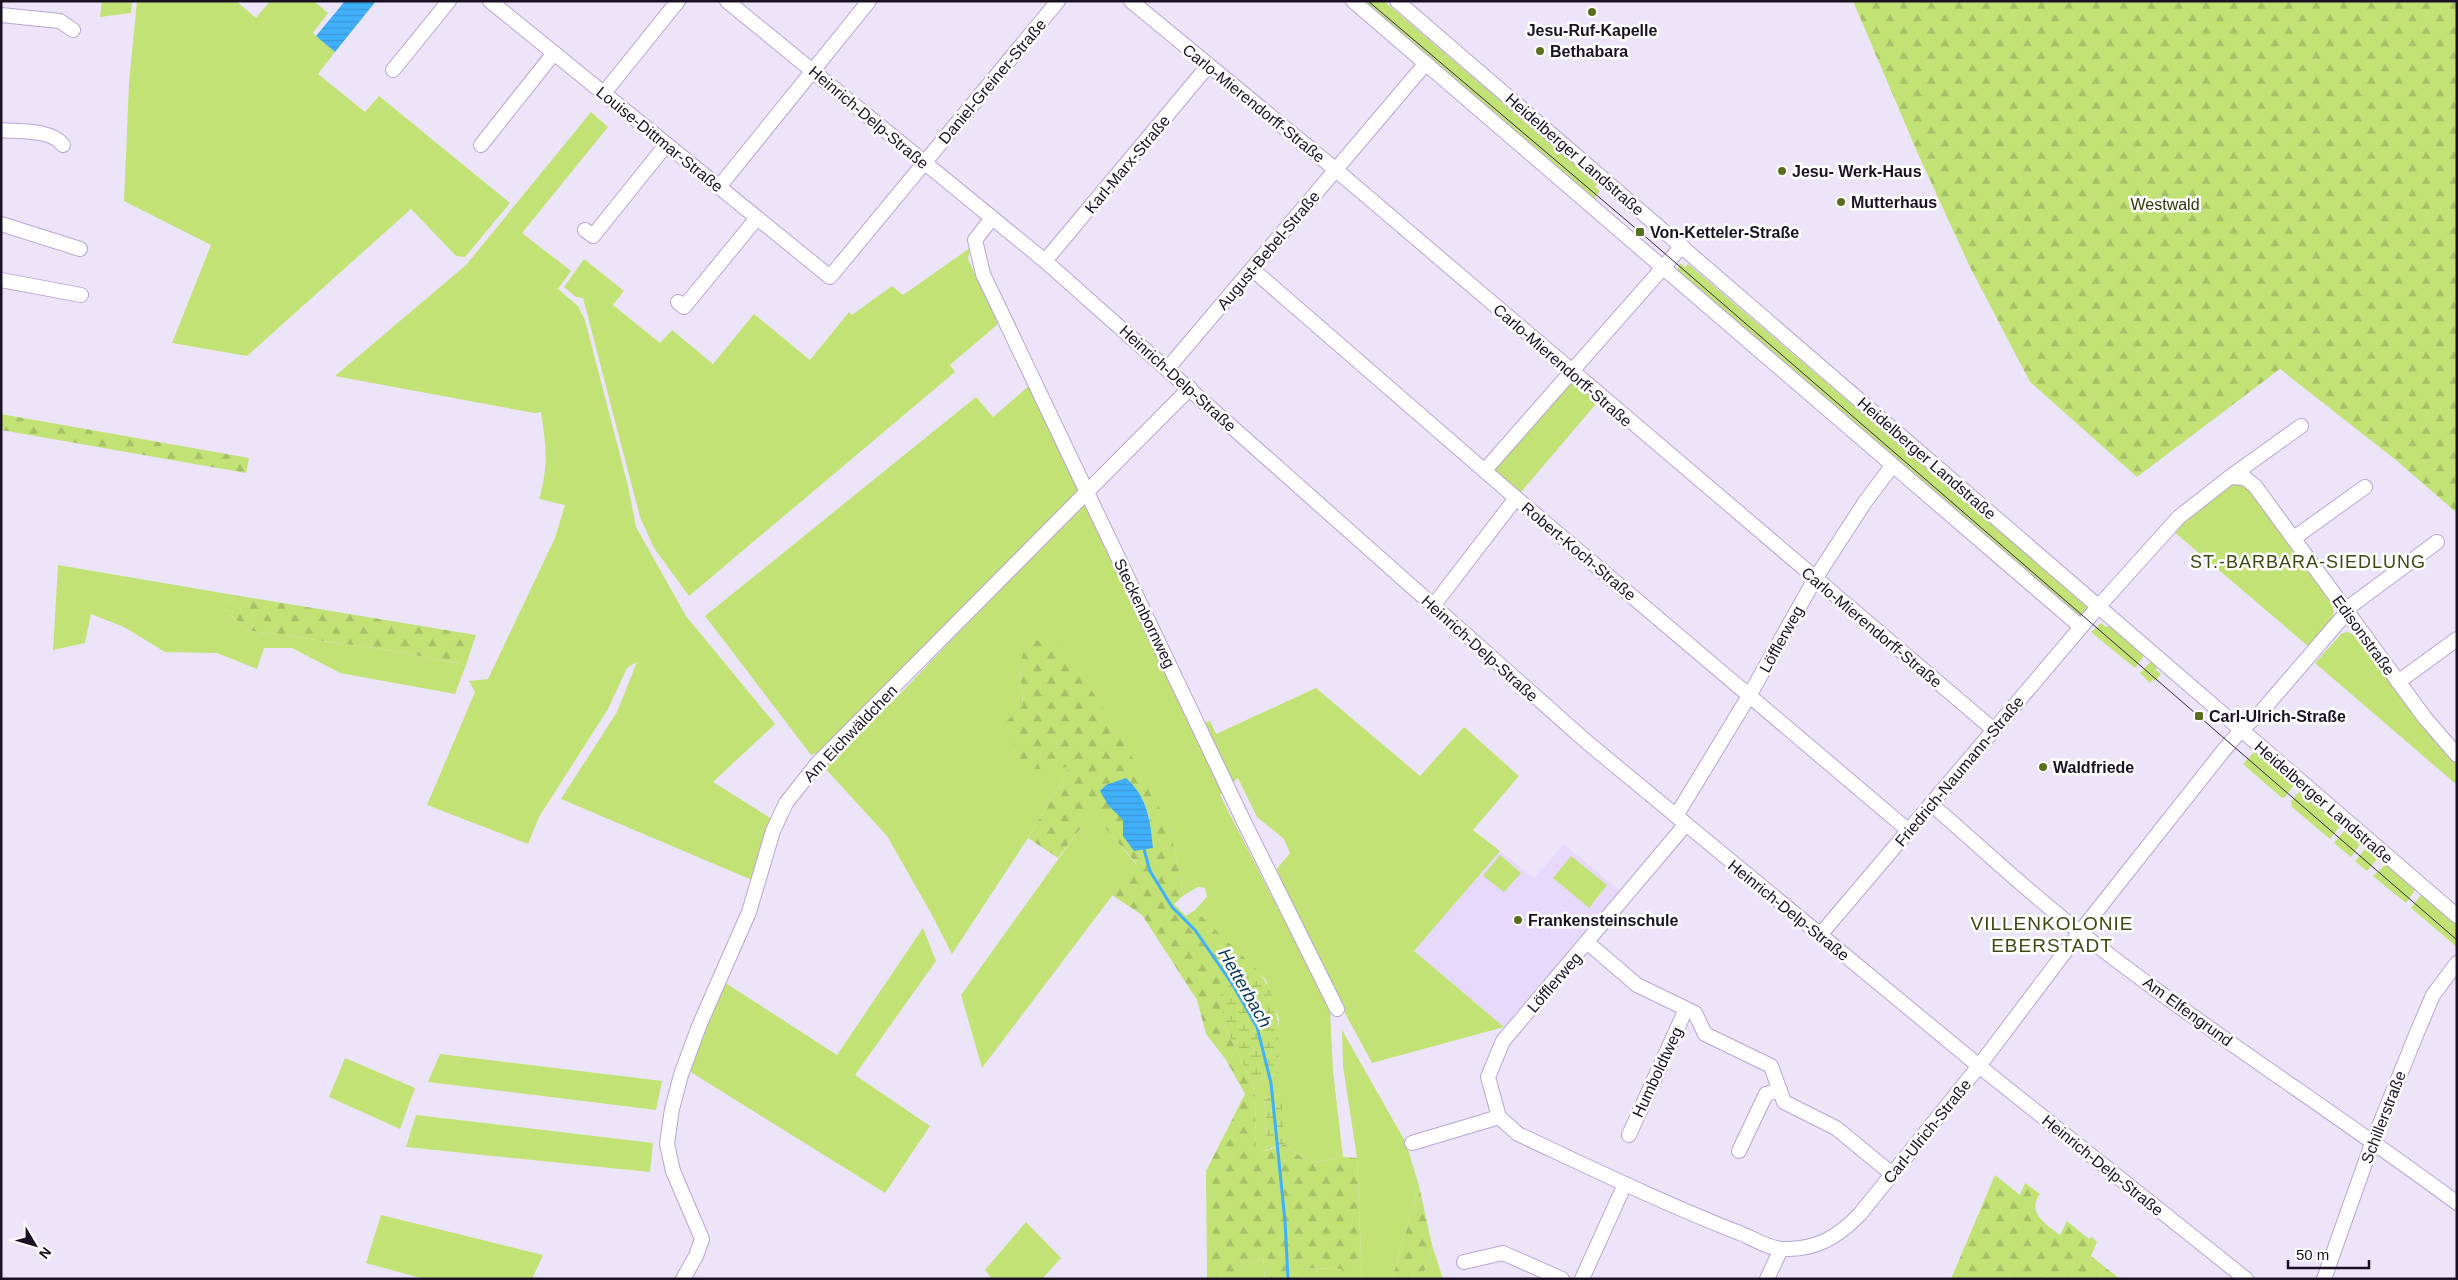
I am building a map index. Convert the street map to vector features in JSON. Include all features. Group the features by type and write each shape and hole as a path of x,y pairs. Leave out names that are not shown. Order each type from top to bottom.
{"street":[{"path":"393,70 449,1"},
{"name":"Louise-Dittmar-Straße","path":"490,1 830,277"},
{"path":"604,93 678,1"},
{"name":"Heinrich-Delp-Straße","path":"728,1 1045,261 1168,368 1551,711 1979,1066 2246,1279"},
{"path":"719,187 869,1"},
{"name":"Daniel-Greiner-Straße","path":"830,277 1058,1"},
{"name":"Carlo-Mierendorff-Straße","path":"1131,1 1147,6 1208,66 1336,170 1571,372 1994,730"},
{"name":"Heidelberger Landstraße","path":"1353,1 2080,627"},
{"name":"Heidelberger Landstraße","path":"1396,1 2457,916"},
{"path":"1,15 60,21 73,30"},
{"path":"481,145 554,53"},
{"name":"August-Bebel-Straße","path":"1168,368 1426,63"},
{"name":"Karl-Marx-Straße","path":"1045,261 1208,66"},
{"path":"1,130 50,135 64,145"},
{"path":"585,230 593,236 666,145"},
{"path":"678,302 684,307 757,218"},
{"name":"Steckenbornweg","path":"992,218 975,240 983,274 1245,824 1336,1009"},
{"path":"1,224 80,249"},
{"path":"1485,470 1682,246"},
{"name":"Robert-Koch-Straße","path":"1252,269 1516,498 1909,831"},
{"path":"1,280 81,295"},
{"name":"Am Eichwäldchen","path":"683,1279 696,1256 702,1239 673,1171 667,1144 672,1109 681,1074 699,1026 748,912 773,830 786,803 817,764 1190,388"},
{"path":"2098,608 2179,517 2230,477 2301,426"},
{"name":"Löfflerweg","path":"1499,1118 1488,1077 1503,1041 1588,943 1681,820 1815,579 1865,502 1892,466"},
{"name":"Edisonstraße","path":"2230,477 2245,478 2255,486 2398,682 2456,754"},
{"path":"2294,538 2365,487"},
{"path":"1432,606 1516,498"},
{"name":"Carl-Ulrich-Straße","path":"1499,1118 1518,1134 1625,1184 1708,1221 1781,1249 1809,1248 1831,1239 1860,1214 1979,1066 2080,932 2241,730 2261,712 2346,611 2437,542"},
{"name":"Friedrich-Naumann-Straße","path":"1820,935 2098,608"},
{"path":"2398,682 2457,639"},
{"name":"Am Elfengrund","path":"1931,804 2080,932 2196,1018 2457,1202"},
{"name":"Humboldtweg","path":"1588,943 1637,985 1695,1013 1704,1034 1772,1066 1784,1102 1836,1128 1892,1174"},
{"name":"Schillerstraße","path":"2324,1279 2373,1141 2433,995 2457,962"},
{"name":"Humboldtweg","path":"1629,1135 1686,1009"},
{"path":"1739,1152 1766,1094 1780,1090"},
{"path":"1412,1143 1499,1118"},
{"path":"1582,1279 1625,1184"},
{"path":"1767,1279 1781,1249"},
{"path":"1464,1262 1503,1253 1562,1279"}],"shaded area":[{"name":"Frankensteinschule","path":"1564,844 1620,891 1504,1027 1414,951 1500,851 1534,878"}],"green space":[{"path":"102,1 132,1 131,13 100,17"},
{"path":"137,1 236,1 256,18 270,1 314,1 328,13 313,33 335,52 318,74 365,112 379,96 510,203 465,257 456,256 411,209 247,356 172,343 211,245 124,201 129,83"},
{"path":"1361,1 1384,1 1597,184 1595,187 1600,191 1595,197 1597,199 1592,203"},
{"name":"Westwald","path":"1853,1 2457,1 2457,513 2397,461 2280,369 2137,477 2030,382 1970,267 1918,154"},
{"path":"591,112 608,127 522,233 571,271 558,289 578,306 585,320 628,486 636,527 686,616 775,724 713,782 772,819 752,880 561,799 617,712 637,662 627,668 608,709 539,817 528,844 427,805 475,692 469,681 488,679 555,538 565,505 539,499 546,456 541,412 534,413 335,376 466,265"},
{"path":"970,248 968,259 998,324 950,365 955,372 689,596 654,548 640,517 583,298 576,297 564,287 584,259 624,291 613,305 660,343 672,330 713,364 754,314 810,360 849,312 852,315 892,286 903,295"},
{"path":"1680,263 1685,267 1688,264 2086,605 2088,609 2080,620 1677,271"},
{"path":"1571,372 1601,398 1516,498 1485,470"},
{"path":"1030,385 1060,453 1082,491 823,751 811,755 705,616 976,397 993,417"},
{"path":"1,414 249,458 246,473 1,430"},
{"path":"2234,484 2244,485 2253,489 2334,599 2331,603 2333,615 2328,627 2309,647 2173,531 2225,488"},
{"path":"1084,501 1192,727 1210,721 1216,734 1316,688 1420,776 1464,727 1519,776 1473,830 1500,851 1414,951 1504,1027 1372,1063 1271,876 1290,853 1284,839 1257,817 1238,778 1220,795 1330,1010 1333,1071 1343,1157 1309,1163 1285,1144 1280,1094 1264,1099 1268,1149 1256,1155 1255,1096 1252,1083 1279,1073 1277,1037 1279,1019 1266,980 1195,910 1207,897 1205,888 1198,887 1184,895 1170,828 1020,667 1023,705 1070,767 1028,838 952,954 887,836 822,765 900,694"},
{"path":"58,565 228,594 230,614 246,630 388,650 466,665 455,694 340,673 292,648 264,648 257,669 217,653 165,652 124,627 91,614 85,643 53,650"},
{"path":"228,594 476,635 466,665 388,650 246,630 230,614"},
{"path":"2101,623 2106,627 2110,626 2143,655 2135,668 2091,632"},
{"path":"2348,632 2356,636 2457,761 2457,785 2315,663 2342,633"},
{"path":"1026,638 1065,647 1127,747 1170,828 1184,895 1174,904 1186,916 1195,910 1255,968 1239,975 1224,1024 1252,1083 1255,1096 1256,1154 1285,1144 1309,1163 1343,1157 1357,1158 1362,1279 1343,1279 1342,1269 1298,1268 1297,1279 1265,1279 1263,1257 1237,1271 1238,1279 1207,1279 1206,1171 1245,1094 1226,1060 1206,1034 1197,1000 1142,915 1112,895 1136,863 1092,813 1058,858 1028,838 1070,767 1023,770 1005,723 1023,705 1020,667","holes":["1126,778 1140,790 1150,819 1123,836"]},
{"path":"2151,661 2157,667 2156,670 2161,674 2155,681 2153,679 2150,683 2140,673"},
{"path":"2255,751 2294,785 2285,797 2282,798 2243,764"},
{"path":"2300,791 2341,825 2330,839 2292,807 2291,801"},
{"path":"1092,812 1136,864 982,1068 961,995"},
{"path":"2344,831 2361,843 2351,857 2334,843"},
{"path":"2366,848 2378,858 2367,871 2355,861"},
{"path":"1500,855 1521,873 1504,892 1483,876"},
{"path":"1571,856 1607,885 1589,908 1553,878"},
{"path":"2386,864 2415,890 2406,903 2373,876"},
{"path":"2421,895 2457,926 2457,947 2411,908"},
{"path":"923,928 936,961 855,1075 930,1126 885,1193 689,1071 724,982 837,1055"},
{"path":"1255,968 1271,992 1275,1005 1279,1073 1252,1083 1224,1024 1220,995 1239,975"},
{"path":"1342,1030 1406,1143 1419,1186 1392,1279 1362,1279 1357,1158 1343,1066"},
{"path":"440,1054 662,1081 656,1110 428,1082"},
{"path":"345,1058 415,1088 400,1129 329,1097"},
{"path":"1281,1094 1285,1144 1268,1149 1264,1099"},
{"path":"416,1115 653,1143 650,1172 406,1147"},
{"path":"1995,1175 2020,1195 2025,1183 2040,1194 2035,1207 2037,1213 2044,1223 2060,1235 2067,1221 2089,1239 2092,1237 2097,1242 2091,1256 2120,1279 1951,1279"},
{"path":"1419,1186 1432,1245 1422,1279 1392,1279"},
{"path":"381,1215 543,1255 532,1279 424,1279 366,1263"},
{"path":"1026,1222 1061,1258 1042,1279 992,1279 985,1270"},
{"path":"1432,1245 1443,1279 1422,1279"},
{"path":"1263,1257 1265,1279 1238,1279 1237,1271"},
{"path":"1298,1268 1343,1269 1343,1279 1297,1279"}],"water":[{"path":"345,1 376,1 335,52 316,36"},
{"path":"1126,778 1139,793 1147,810 1153,848 1134,851 1123,836 1123,820 1108,805 1100,791 1106,785"}],"waterway":[{"name":"Hetterbach","path":"1144,849 1150,871 1172,907 1195,930 1233,985 1257,1027 1271,1083 1285,1221 1288,1279"}],"tram line":[{"path":"1368,1 1640,232 2457,940"}],"place":[{"name":"Jesu-Ruf-Kapelle","path":"1592,12"},
{"name":"Bethabara","path":"1540,51"},
{"name":"Jesu- Werk-Haus","path":"1782,171"},
{"name":"Mutterhaus","path":"1841,202"},
{"name":"Von-Ketteler-Straße","path":"1640,232"},
{"name":"Carl-Ulrich-Straße","path":"2199,716"},
{"name":"Waldfriede","path":"2043,767"},
{"name":"Frankensteinschule","path":"1518,920"}],"district":[{"name":"ST.-BARBARA-SIEDLUNG","path":"2308,562"},
{"name":"VILLENKOLONIE EBERSTADT","path":"2052,934"}]}
